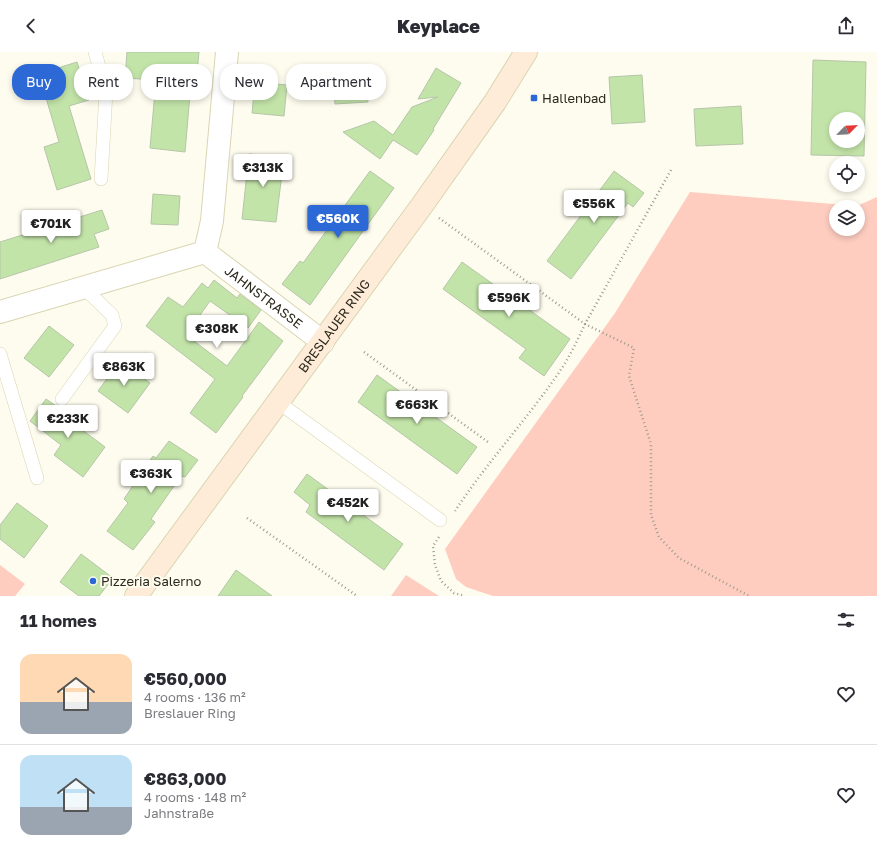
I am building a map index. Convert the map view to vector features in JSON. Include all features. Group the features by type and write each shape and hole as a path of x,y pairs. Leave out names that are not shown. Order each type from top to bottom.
{"main road":[{"name":"BRESLAUER RING","path":"137,596 423,204 495,102 526,52"}],"street":[{"path":"0,312 205,252 212,221 227,52"},
{"name":"JAHNSTRASSE","path":"205,252 323,342"}],"lane":[{"path":"95,52 106,92 101,179"},
{"path":"62,399 115,326 112,315 84,288"},
{"path":"0,354 37,478"},
{"path":"278,402 445,518"}],"path":[{"path":"445,518 467,493 521,424 563,367 585,324 671,170"},
{"path":"423,204 444,222 585,324 634,348 629,376 651,444 651,515 659,537 680,558 749,596"},
{"path":"364,352 488,442"},
{"path":"247,518 357,596"},
{"path":"440,535 434,546 435,565 441,581 454,593 465,596"}],"shaded area":[{"path":"690,192 829,204 829,236 865,236 865,202 877,197 877,596 493,596 466,587 456,579 445,549 615,313"},
{"path":"0,565 25,584 15,596 0,596"},
{"path":"406,575 439,596 391,596"}],"building":[{"path":"127,52 199,52 198,64 141,64 141,79 133,79 133,64 126,64"},
{"path":"813,60 866,62 865,112 829,112 829,148 864,148 864,156 811,155"},
{"path":"77,62 78,64 74,64 74,100 89,100 69,106 91,179 57,190 44,147 59,142 47,100 66,100 66,65"},
{"path":"436,68 461,83 433,129 434,130 417,155 393,140 380,159 343,132 374,121 393,135 412,107 438,97 418,99"},
{"path":"642,75 645,122 612,124 609,77"},
{"path":"278,84 286,85 284,116 252,113 253,100 278,100"},
{"path":"154,100 190,100 185,152 150,148"},
{"path":"335,100 368,100 368,102 335,104"},
{"path":"741,106 743,144 696,146 694,109"},
{"path":"249,154 284,157 276,222 242,219"},
{"path":"370,171 394,188 310,305 282,284 300,261 303,263"},
{"path":"614,171 644,193 633,207 628,203 571,279 547,261"},
{"path":"153,194 180,196 178,225 151,224"},
{"path":"102,210 109,229 94,234 99,247 0,279 0,242"},
{"path":"462,262 570,339 544,376 519,358 526,349 443,289"},
{"path":"214,280 237,298 240,294 261,310 248,328 210,301 186,335 227,366 259,322 283,341 216,433 190,413 215,379 146,326 168,297 183,307 202,283 208,288"},
{"path":"49,326 74,345 49,377 24,358"},
{"path":"120,361 150,383 128,413 98,391"},
{"path":"377,375 477,447 457,474 358,402"},
{"path":"46,399 59,408 57,411 105,447 83,477 54,455 61,445 30,421"},
{"path":"169,441 198,460 185,477 181,476 151,519 155,522 133,550 107,531 128,503 124,499 153,456 156,458"},
{"path":"307,474 403,544 384,570 306,512 310,505 294,492"},
{"path":"17,503 48,526 24,558 0,539 0,525"},
{"path":"81,554 113,578 99,596 79,596 60,582"},
{"path":"236,570 272,596 218,596"}],"place":[{"name":"Hallenbad","path":"534,98"},
{"name":"Pizzeria Salerno","path":"93,581"}]}
